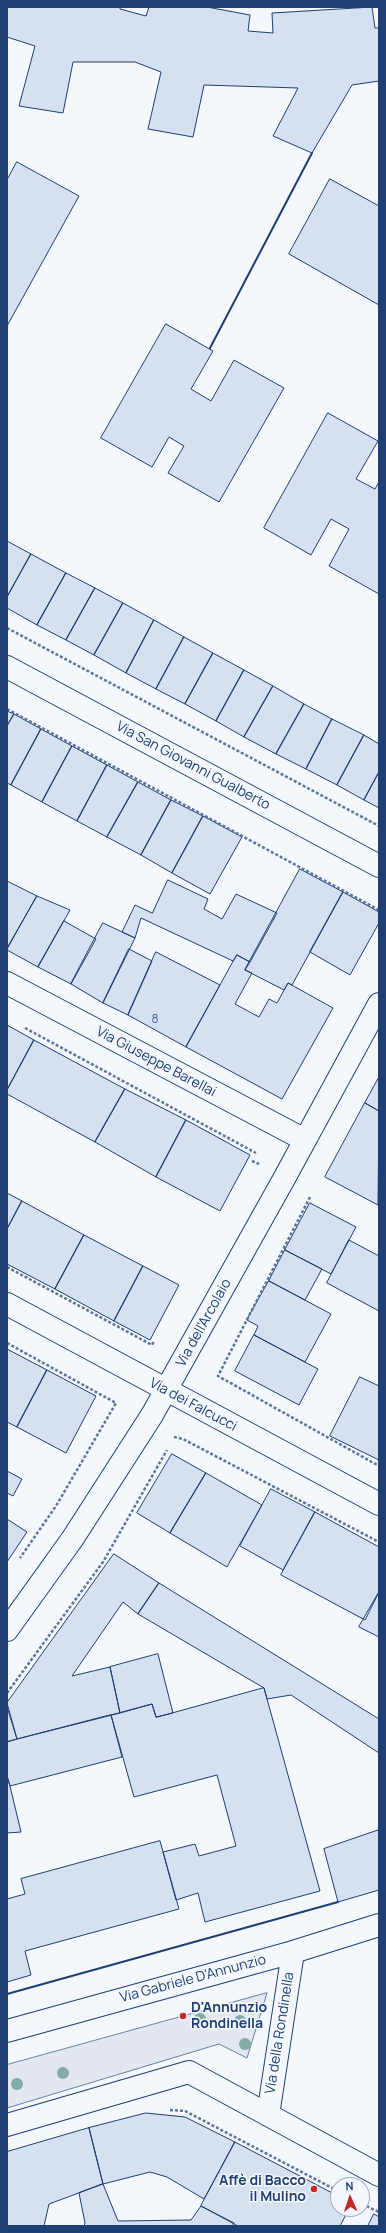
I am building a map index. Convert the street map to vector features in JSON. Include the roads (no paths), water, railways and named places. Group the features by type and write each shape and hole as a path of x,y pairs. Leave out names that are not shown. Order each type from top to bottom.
{"street":[{"name":"Via San Giovanni Gualberto","path":"7,667 379,866"},
{"name":"Via Giuseppe Barellai","path":"7,983 305,1140"},
{"name":"Via dell'Arcolaio","path":"7,1630 73,1538 166,1390 379,1004"},
{"name":"Via dei Falcucci","path":"7,1304 379,1504"},
{"name":"Via Gabriele D'Annunzio","path":"7,2031 293,1952 379,1925"},
{"name":"Via della Rondinella","path":"268,2115 293,1952"},
{"name":"Via della Rondinella","path":"7,2125 189,2072 379,2175"}],"place":[{"name":"D'Annunzio Rondinella","path":"183,2016"},
{"name":"Affè di Bacco il Mulino","path":"314,2189"}]}
